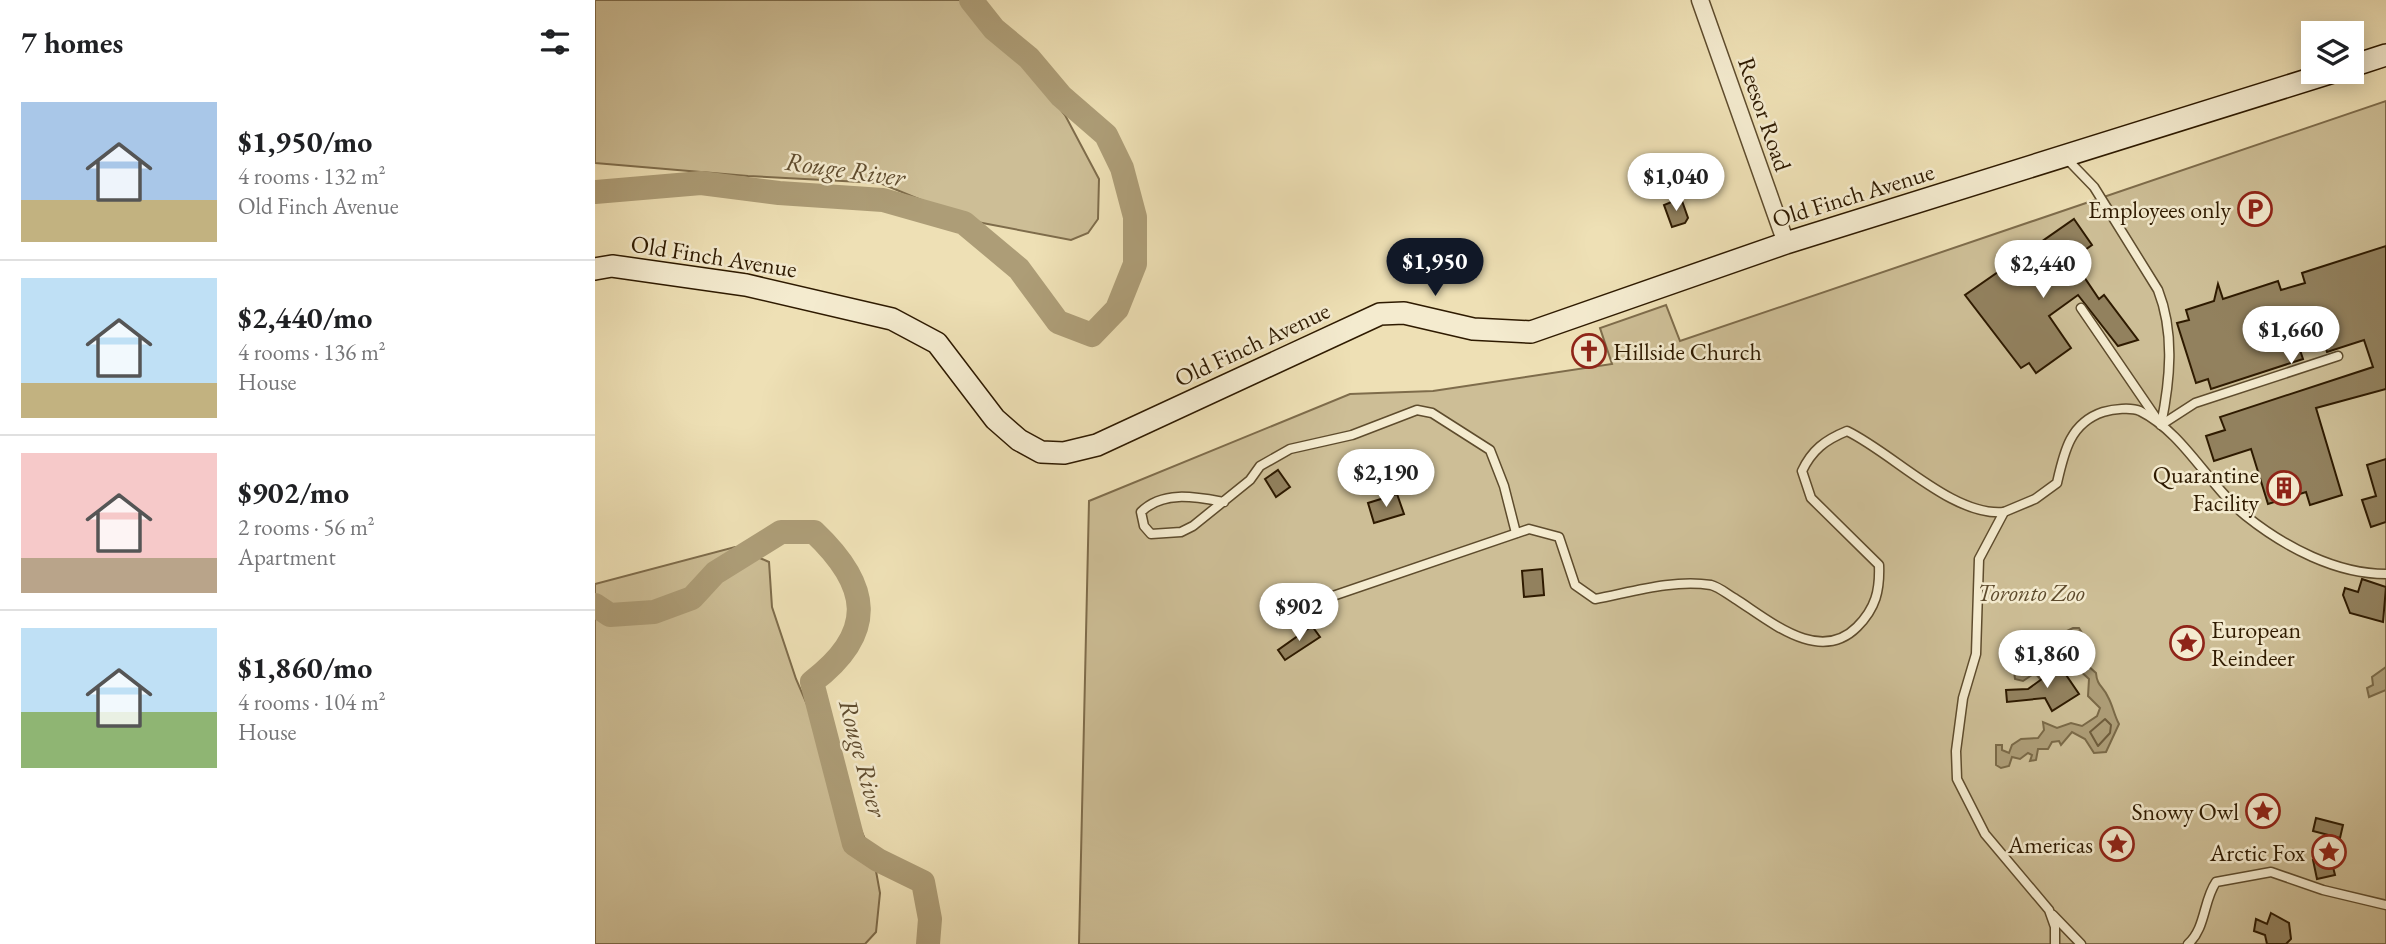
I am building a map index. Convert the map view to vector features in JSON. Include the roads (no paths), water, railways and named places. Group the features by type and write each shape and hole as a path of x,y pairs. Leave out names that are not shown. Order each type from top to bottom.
{"street":[{"name":"Reesor Road","path":"1700,0 1786,243"},
{"path":"2364,62 2386,55"},
{"name":"Old Finch Avenue","path":"595,269 612,266 746,285 892,318 937,343 995,419 1019,440 1041,452 1064,453 1097,444 1380,314 1404,313 1473,329 1531,332 1786,243 2301,82"}],"lane":[{"path":"2065,157 2094,187 2158,290 2166,309 2170,380 2161,425"},
{"path":"2081,308 2161,425 2245,515 2297,550 2360,574 2386,574"},
{"path":"2161,425 2195,402 2338,356"},
{"path":"1224,502 1173,497 1149,503 1141,512 1144,526 1151,534 1164,535 1193,526 1224,502 1261,466 1282,453 1352,435 1417,410 1432,412 1490,450 1504,486 1516,533"},
{"path":"1286,611 1529,529 1559,537 1576,585 1595,599 1669,584 1714,585 1799,639 1826,643 1849,635 1867,617 1880,591 1879,565 1811,498 1802,471 1809,456 1827,440 1847,432 1864,440 1931,488 1978,510 2004,512 2035,499 2057,483 2065,447 2079,425 2094,415 2111,410 2137,410 2161,425"},
{"path":"2004,512 1979,559 1976,654 1957,730 1957,779 1985,834 2049,911 2081,944"},
{"path":"2188,944 2200,927 2207,895 2215,882 2271,872 2323,890 2386,905"},
{"path":"2049,911 2055,927 2055,944"}],"water":[{"path":"2073,628 2079,628 2088,643 2086,664 2096,673 2119,724 2106,752 2094,753 2085,739 2072,732 2061,745 2059,741 2052,742 2048,749 2038,749 2036,760 2030,761 2032,755 2028,753 2020,759 2012,757 2009,766 2001,768 1996,765 1996,745 2002,745 2002,750 2009,753 2012,745 2021,739 2038,738 2044,730 2043,722 2057,728 2071,723 2082,726 2097,716 2100,708 2088,696 2089,679 2077,668 2078,650 2072,642 2044,666 2047,675 2041,680 2035,673 2023,681 2015,679 2013,664 2027,667 2050,639"},
{"path":"2386,667 2386,690 2369,697 2367,688 2373,685 2372,677"}],"waterway":[{"name":"Rouge River","path":"595,192 701,183 779,193 883,200 964,223 1019,269 1058,322 1092,335 1117,309 1135,264 1135,217 1122,168 1106,135 1061,96 1029,58 994,29 971,0"},
{"name":"Rouge River","path":"595,605 610,615 654,612 692,598 715,573 781,532 814,532 847,571 859,608 856,627 848,645 812,682 854,844 878,860 923,882 930,919 928,944"}],"place":[{"name":"Employees only","path":"2255,209"},
{"name":"Hillside Church","path":"1589,351"},
{"name":"Quarantine Facility","path":"2284,488"},
{"name":"European Reindeer","path":"2187,643"},
{"name":"Snowy Owl","path":"2263,811"},
{"name":"Americas","path":"2117,844"},
{"name":"Arctic Fox","path":"2329,852"}],"park label":[{"name":"Toronto Zoo","path":"2031,592"}]}
